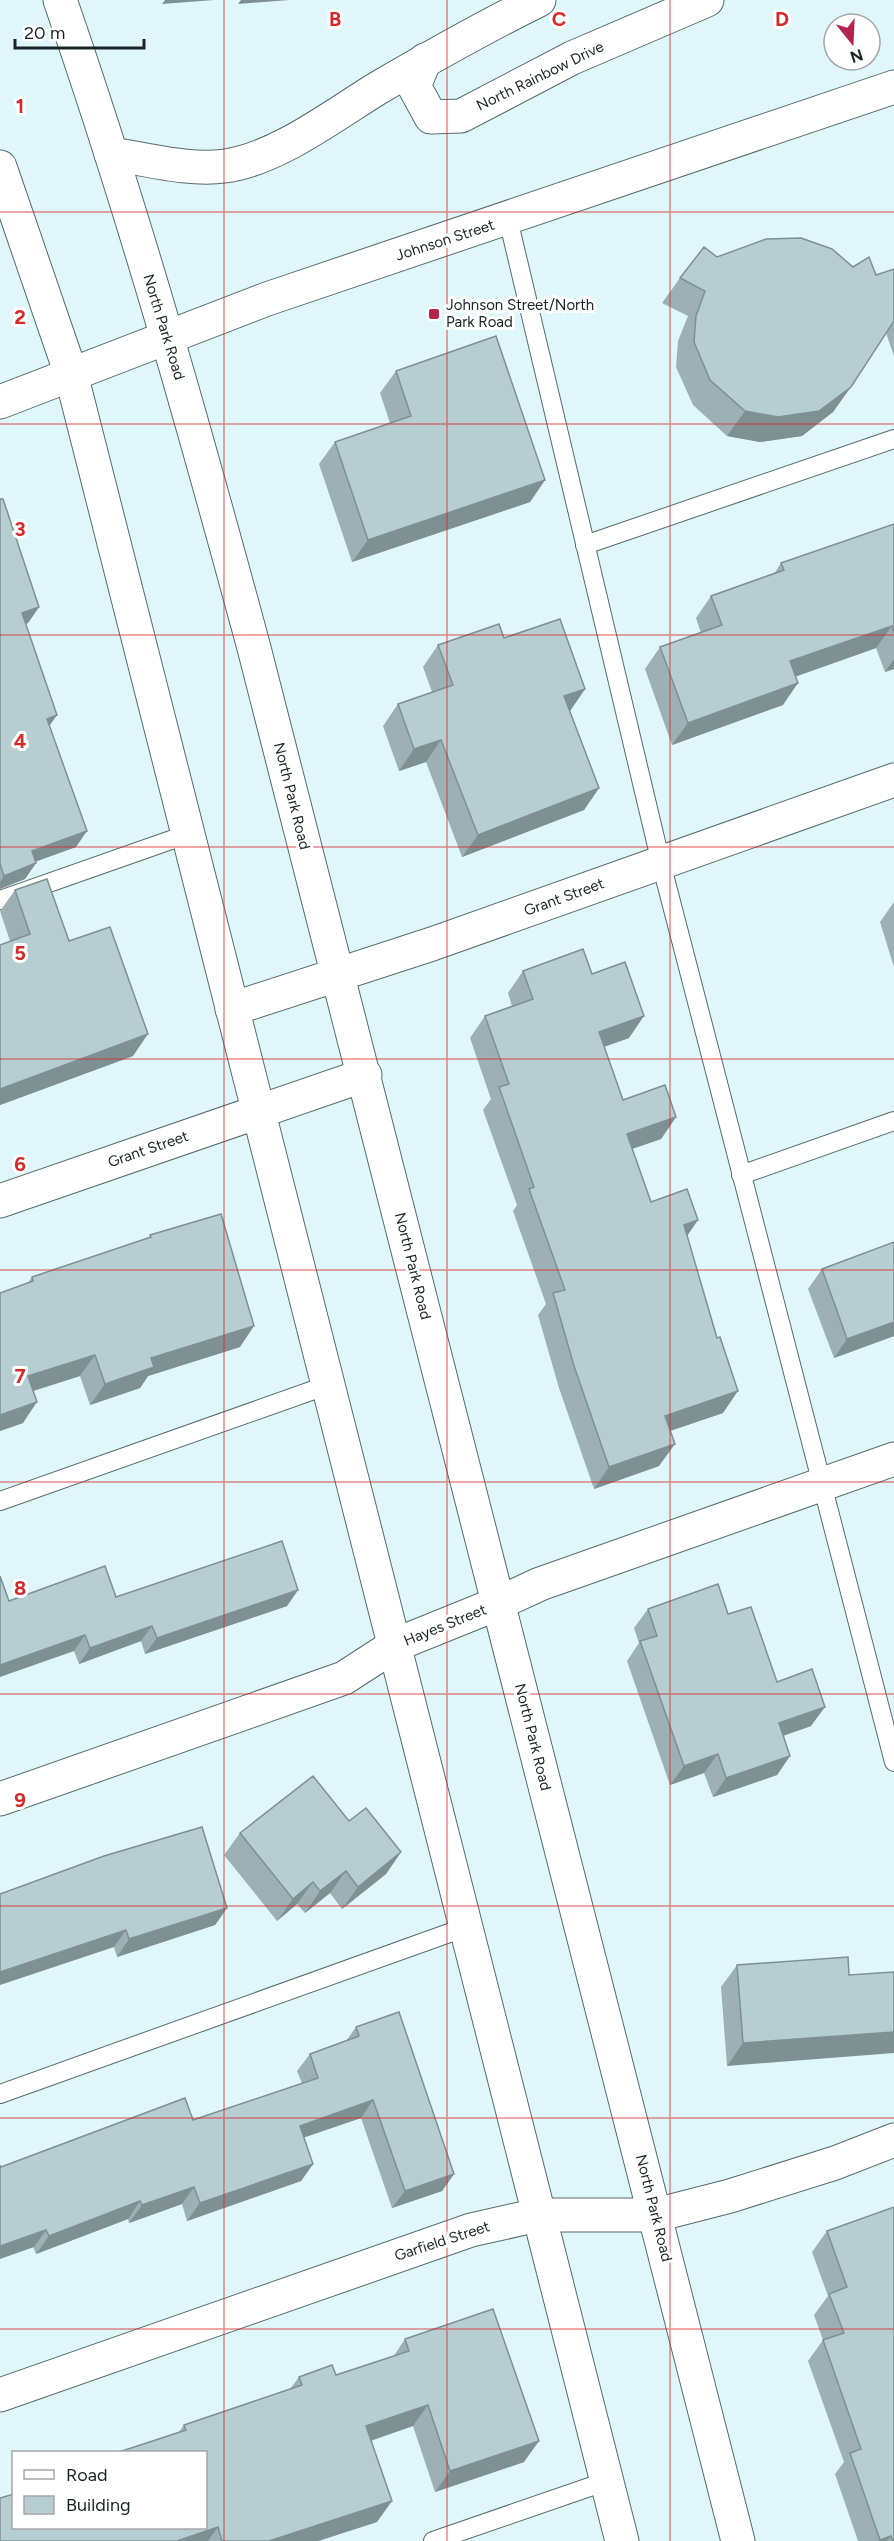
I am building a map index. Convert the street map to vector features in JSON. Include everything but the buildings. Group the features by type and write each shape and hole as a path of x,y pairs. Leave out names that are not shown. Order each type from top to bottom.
{"street":[{"name":"North Park Road","path":"60,0 168,337 251,637 365,1075 738,2541"},
{"path":"111,154 204,167 225,166 244,161 283,145 425,60 538,0"},
{"name":"North Rainbow Drive","path":"425,60 414,86 430,117 461,116 572,58 707,0"},
{"name":"Johnson Street","path":"0,402 267,299 894,87"},
{"path":"0,167 72,374 257,1111 622,2541"},
{"name":"Grant Street","path":"232,1009 338,975 894,780"},
{"name":"Grant Street","path":"0,1202 365,1075"},
{"name":"Hayes Street","path":"0,1799 344,1678 394,1645 540,1584 894,1459"},
{"name":"Garfield Street","path":"0,2395 471,2229 538,2215 656,2215 730,2196 835,2163 894,2140"}],"lane":[{"path":"508,219 661,863 894,1762"},
{"path":"585,544 894,439"},
{"path":"0,900 188,834"},
{"path":"741,1174 894,1121"},
{"path":"0,1501 328,1384"},
{"path":"0,2094 466,1928"},
{"path":"433,2541 607,2481"}],"place":[{"name":"Johnson Street/North Park Road","path":"434,314"}]}
